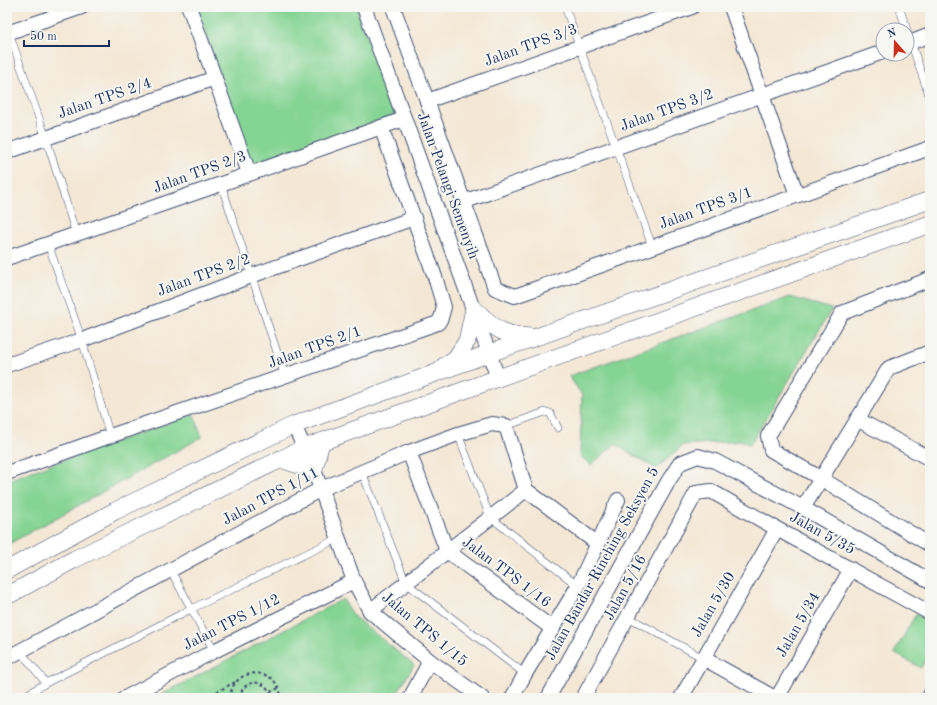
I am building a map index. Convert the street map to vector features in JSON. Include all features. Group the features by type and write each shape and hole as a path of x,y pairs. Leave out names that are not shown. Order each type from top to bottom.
{"street":[{"path":"8,31 82,7"},
{"path":"189,7 249,173"},
{"name":"Jalan Pelangi Semenyih","path":"365,7 498,378"},
{"path":"392,7 463,202"},
{"name":"Jalan TPS 3/3","path":"427,101 692,7"},
{"path":"731,7 797,195"},
{"path":"915,37 930,36"},
{"name":"Jalan TPS 3/2","path":"463,202 875,55"},
{"name":"Jalan TPS 2/4","path":"7,152 215,78"},
{"name":"Jalan TPS 2/3","path":"7,258 404,119"},
{"name":"Jalan TPS 2/1","path":"7,474 110,436 438,323 442,318 444,307 435,277 381,127"},
{"name":"Jalan TPS 3/1","path":"463,202 495,288 515,296 930,148"},
{"path":"7,570 115,511 294,425 490,353 930,200"},
{"name":"Jalan TPS 2/2","path":"7,365 82,340 251,276 414,218"},
{"path":"7,596 75,559 304,448 930,224"},
{"path":"930,279 842,313 768,436 771,450 822,479 930,545"},
{"path":"474,309 490,324 505,333 516,336 537,337"},
{"path":"428,377 456,358 467,341 474,309"},
{"path":"803,508 889,368 930,352"},
{"path":"857,419 930,459"},
{"name":"Jalan TPS 1/11","path":"7,658 321,489 409,452 458,434 492,424 506,426"},
{"name":"Jalan TPS 1/15","path":"294,425 314,470 354,581 370,611 430,661 482,698"},
{"path":"506,426 526,490 598,544"},
{"path":"280,459 314,470 321,442"},
{"name":"Jalan TPS 1/16","path":"409,452 447,551 553,629"},
{"name":"Jalan Bandar Rinching Seksyen 5","path":"548,698 669,480 680,463 698,456 714,461 803,508 930,581"},
{"path":"370,611 526,490"},
{"name":"Jalan 5/35","path":"696,493 711,491 930,613"},
{"name":"Jalan 5/16","path":"583,698 696,493"},
{"path":"512,698 578,586 618,500"},
{"name":"Jalan 5/30","path":"681,698 777,529"},
{"name":"Jalan 5/34","path":"776,698 851,569"},
{"name":"Jalan TPS 1/12","path":"125,698 214,651 354,581"},
{"path":"703,658 776,698"},
{"path":"410,698 430,661"}],"lane":[{"path":"565,7 652,246"},
{"path":"899,7 904,22"},
{"path":"8,31 46,138 76,234"},
{"path":"915,56 930,98"},
{"path":"221,184 285,376"},
{"path":"48,244 82,340 110,436"},
{"name":"Jalan TPS 1/11","path":"506,426 545,412 550,413 558,428"},
{"path":"458,434 490,517 578,586"},
{"path":"362,472 406,583 525,674"},
{"path":"21,698 46,683 191,609 339,538"},
{"path":"170,569 214,651"},
{"path":"628,617 703,658"},
{"path":"20,651 46,683"}],"path":[{"path":"209,696 252,673 268,676 275,682 279,688 281,698"},
{"path":"230,698 233,686 238,680"},
{"path":"240,698 242,690 245,686 254,682 264,685 270,692 271,698"},
{"path":"270,692 279,688"},
{"path":"280,694 285,698"},
{"path":"185,698 201,695 212,698"}],"green space":[{"path":"197,7 357,7 395,115 251,168"},
{"path":"790,297 832,309 750,445 743,441 683,445 656,469 615,444 591,465 580,456 582,395 569,376"},
{"path":"194,414 202,437 7,545 7,480"},
{"path":"343,599 352,615 414,665 394,698 155,698"},
{"path":"916,614 930,622 930,652 921,668 894,653"}]}
